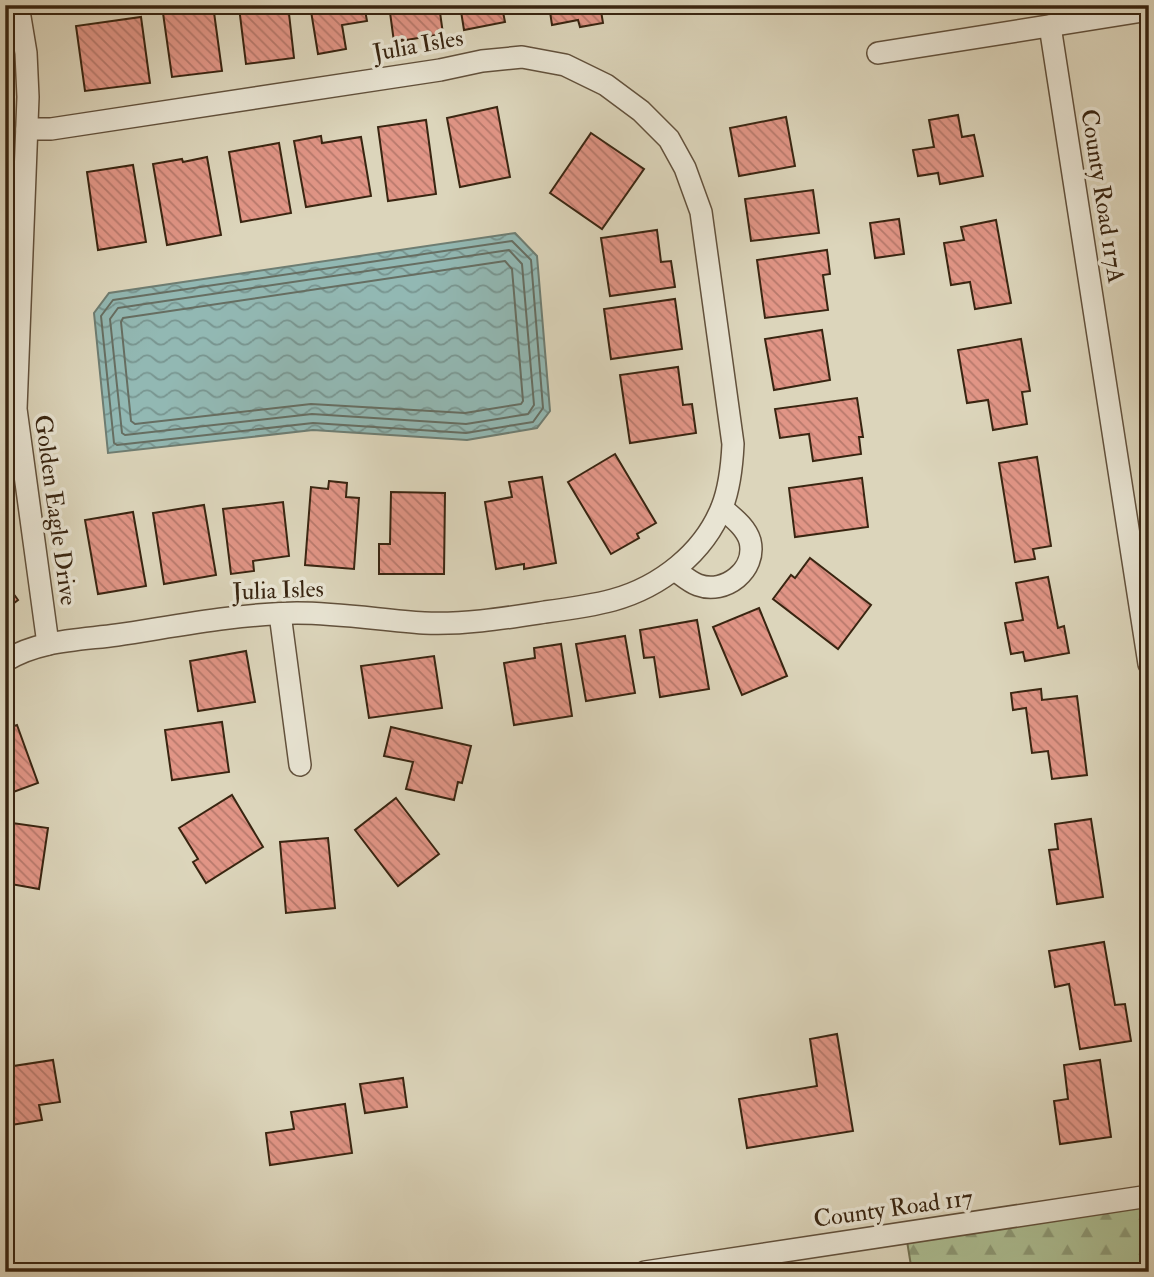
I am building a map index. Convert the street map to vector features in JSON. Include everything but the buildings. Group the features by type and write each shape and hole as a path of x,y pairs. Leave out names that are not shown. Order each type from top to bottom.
{"street":[{"name":"Golden Eagle Drive","path":"18,5 26,53 27,129 10,376 48,644"},
{"path":"878,53 1149,10"},
{"name":"County Road 117A","path":"1050,26 1149,664"},
{"name":"Julia Isles","path":"5,661 26,650 48,644 224,619 280,614 344,614 426,623 500,619 615,600 656,583 675,570 710,530 722,508 730,477 733,444 701,212 685,168 669,139 641,111 606,85 565,65 522,57 482,61 426,72 51,129 27,129"},
{"path":"675,570 698,585 715,587 730,583 743,572 750,559 750,541 743,528 722,508"},
{"path":"280,614 300,765"},
{"name":"County Road 117","path":"645,1272 1149,1196"}],"green space":[{"path":"1149,1203 1149,1272 912,1272 907,1241"}],"water":[{"path":"515,233 537,256 550,411 537,428 467,440 313,430 108,453 94,313 109,293"}]}
